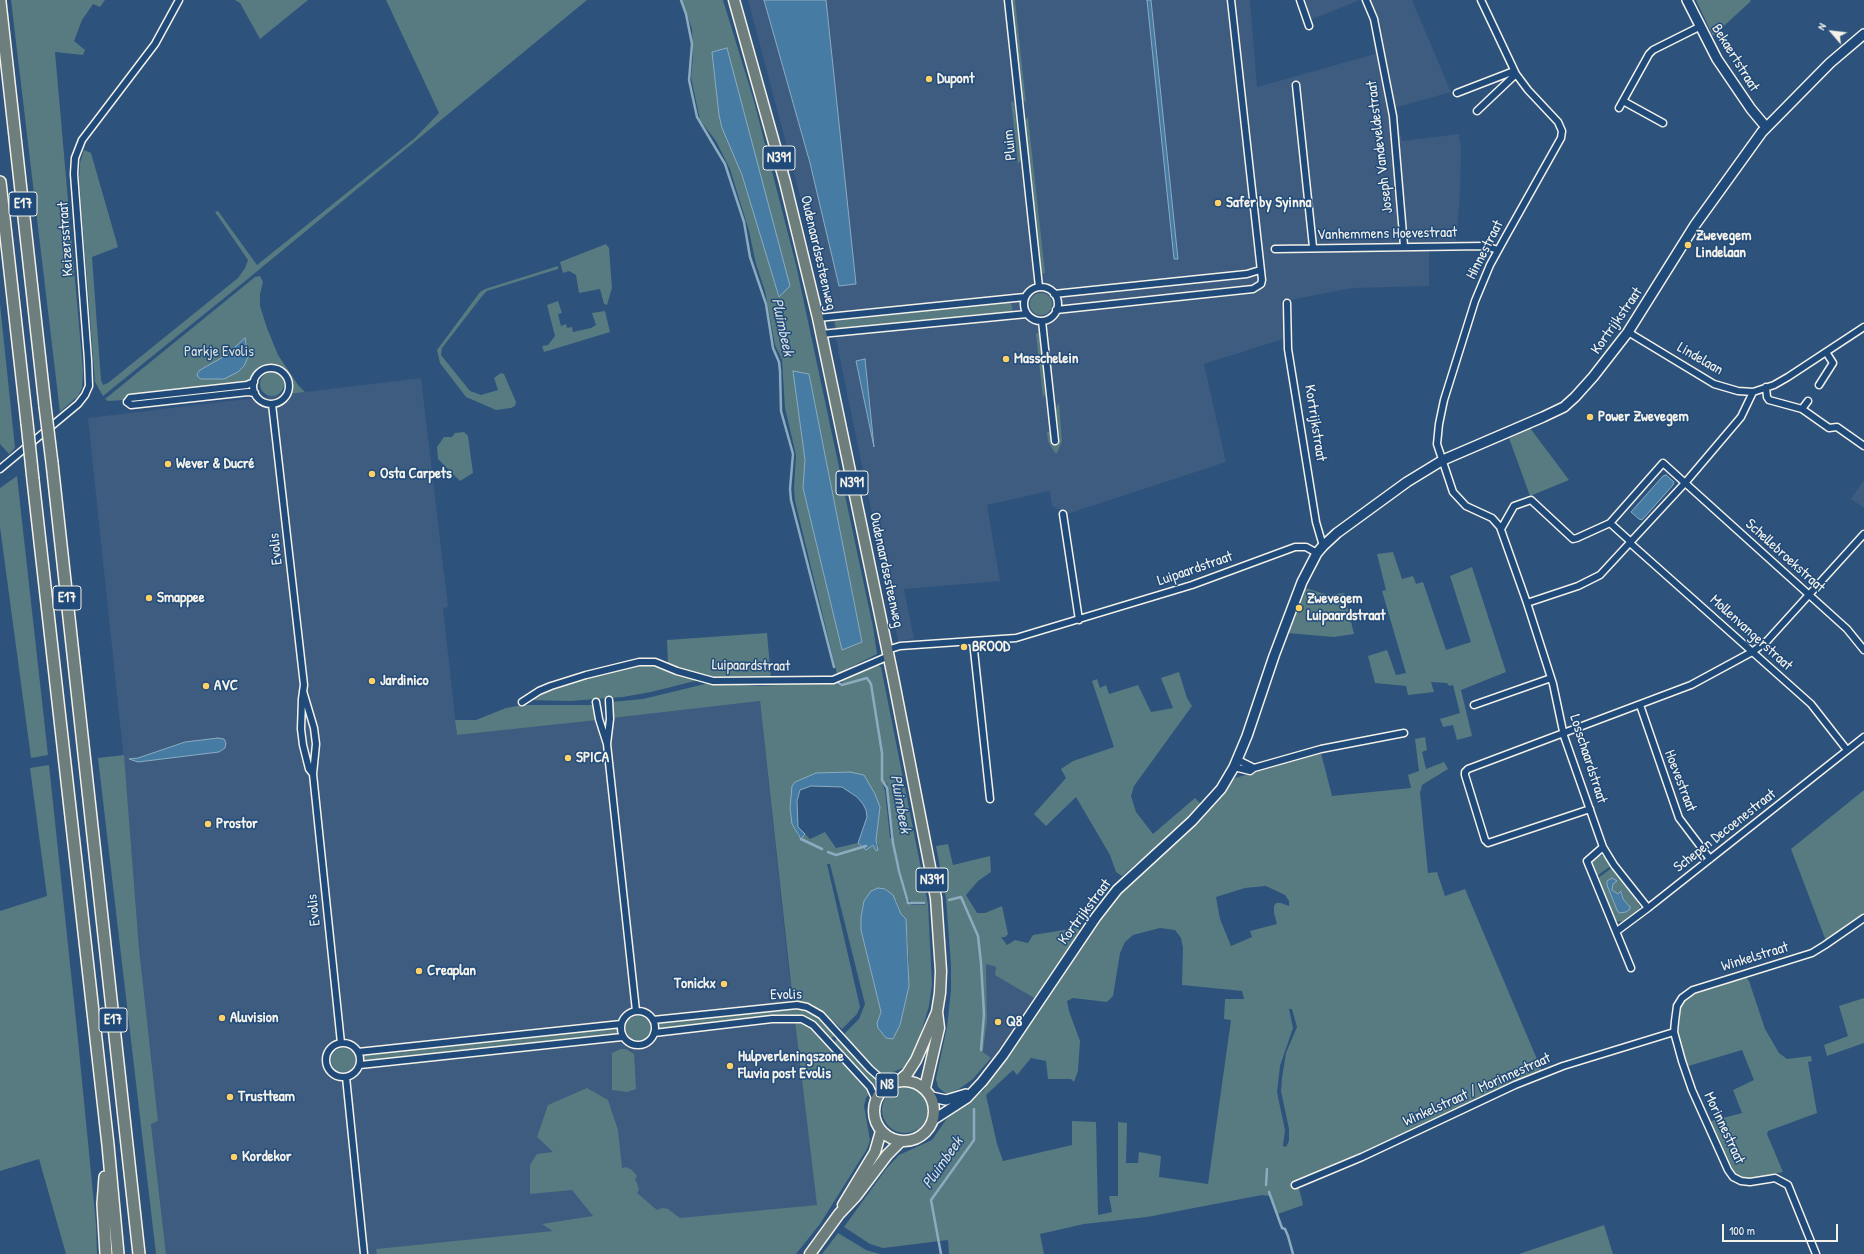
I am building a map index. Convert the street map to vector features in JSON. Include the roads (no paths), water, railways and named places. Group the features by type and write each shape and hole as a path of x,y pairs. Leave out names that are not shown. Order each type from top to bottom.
{"highway":[{"name":"E17","path":"0,2 139,1254"},
{"name":"E17","path":"0,182 108,1144 118,1254"},
{"path":"106,1254 103,1204 108,1144"}],"main road":[{"name":"Oudenaardsesteenweg","path":"734,0 785,182 818,318 888,653 936,898 941,971 937,1012 939,1028 925,1088"},
{"name":"Bekaertstraat","path":"1687,0 1716,59 1751,109 1766,127"},
{"name":"Kortrijkstraat","path":"933,1120 967,1098 976,1089 1003,1055 1096,917 1118,890 1192,821 1221,789 1236,763 1299,589 1320,549 1338,533 1407,482 1443,460 1564,407 1584,389 1628,332 1699,219 1766,127 1830,63 1864,34"},
{"name":"Oudenaardsesteenweg","path":"900,1080 907,1074 916,1060 937,1012"},
{"name":"N8","path":"881,1131 874,1116 876,1100 879,1093 888,1085 900,1080 913,1081 925,1088 932,1097"},
{"name":"Kortrijkstraat","path":"932,1097 946,1100 953,1099 976,1089"},
{"path":"839,1214 852,1189 875,1152 881,1131 887,1136 901,1141 910,1141 924,1134 933,1120 934,1106 932,1097"},
{"path":"810,1254 839,1214 856,1196 887,1155 901,1141"}],"street":[{"name":"Keizersstraat","path":"0,469 78,404 85,395 89,386 88,352 74,174 75,158 82,140 155,44 178,0"},
{"name":"Pluim","path":"1008,0 1038,287"},
{"path":"1056,310 1253,289 1261,284 1231,0"},
{"path":"1300,0 1309,26"},
{"name":"Joseph Vandeveldestraat","path":"1366,0 1374,19 1392,116 1404,246"},
{"name":"Hinnestraat","path":"1443,460 1437,444 1439,424 1444,400 1475,300 1498,250 1561,138 1562,131 1558,122 1528,90 1515,73 1481,0"},
{"path":"1619,108 1649,54 1653,50 1699,27"},
{"path":"1456,93 1515,73"},
{"path":"1477,111 1515,73"},
{"path":"1296,84 1313,247"},
{"path":"1623,101 1663,123"},
{"name":"Vanhemmens Hoevestraat","path":"1275,248 1485,246 1498,250"},
{"path":"1054,294 1058,305 1051,318 1042,321 1033,319 1027,314 1024,305 1025,297 1028,292 1038,287 1044,288 1054,294 1247,274 1260,270"},
{"path":"818,318 1025,297"},
{"name":"Kortrijkstraat","path":"1287,304 1288,349 1320,549"},
{"path":"821,334 1027,314"},
{"path":"1042,321 1055,441"},
{"name":"Lindelaan","path":"1628,332 1714,384 1738,391 1753,392 1788,377 1864,326"},
{"path":"1819,385 1835,362 1826,352"},
{"path":"273,368 281,372 287,378 288,389 285,397 278,403 266,403 260,400 255,393 254,382 257,375 262,370 273,368"},
{"path":"254,382 247,385 130,398 127,402 131,405 248,392 255,393"},
{"path":"1766,387 1767,397 1769,400 1802,409 1829,428 1837,427 1864,446"},
{"path":"1527,603 1578,586 1600,575 1685,483 1741,417 1753,392"},
{"path":"1802,409 1808,400"},
{"name":"Evolis","path":"272,404 304,685 300,723 309,770 313,774"},
{"name":"Losschaardstraat","path":"1443,460 1453,492 1460,501 1466,506 1492,518 1501,529 1551,678 1564,733 1603,847 1614,864 1648,908"},
{"name":"Schellebroekstraat","path":"1610,524 1663,463 1847,629 1864,650"},
{"path":"1501,529 1514,506 1531,500 1572,539 1610,524"},
{"path":"1063,514 1079,620"},
{"name":"Mollenvangerstraat","path":"1610,524 1811,704 1847,750"},
{"path":"1590,809 1488,843 1485,840 1465,772 1468,769 1691,686 1752,652 1767,641 1864,534"},
{"name":"Luipaardstraat","path":"522,702 539,691 552,686 586,675 639,662 655,662 677,671 713,681 833,680 900,646 1016,638 1192,585 1295,547 1320,549"},
{"path":"973,641 990,800"},
{"path":"1474,705 1551,678"},
{"name":"Evolis","path":"303,691 314,728 316,744 313,774 341,1043"},
{"path":"607,744 610,719 609,700"},
{"path":"596,702 599,719 607,744 636,1011"},
{"name":"Hoevestraat","path":"1640,706 1679,818 1710,859"},
{"path":"1236,763 1247,771 1321,748 1404,733"},
{"path":"1847,750 1864,737"},
{"name":"Schepen Decoenestraat","path":"1617,931 1847,750"},
{"path":"1603,847 1587,861 1631,968"},
{"name":"Winkelstraat","path":"1674,1032 1677,1006 1686,995 1693,990 1812,953 1864,918"},
{"name":"Evolis","path":"653,1020 797,1005 807,1007 821,1015 874,1073 888,1085"},
{"path":"636,1011 644,1012 653,1020 654,1034 649,1042 640,1046 630,1044 622,1037 621,1024 626,1015 636,1011"},
{"name":"Evolis","path":"654,1034 772,1019 802,1019 813,1025 870,1087 876,1100"},
{"path":"358,1052 621,1024"},
{"name":"Winkelstraat / Morinnestraat","path":"1296,1185 1362,1157 1515,1085 1563,1066 1674,1032"},
{"name":"Morinnestraat","path":"1674,1032 1692,1090 1728,1170 1733,1177 1741,1181 1750,1182 1774,1178 1788,1185 1816,1254"},
{"path":"360,1065 622,1037"},
{"path":"341,1043 352,1046 358,1052 360,1065 353,1075 346,1077 334,1075 326,1064 329,1051 335,1045 341,1043"},
{"path":"346,1077 364,1254"}],"waterway":[{"name":"Pluimbeek","path":"681,0 686,14 692,44 689,80 697,117 725,164 744,222 750,257 766,304 773,348 779,362 781,411 793,454 790,489 791,500 834,667"},
{"name":"Pluimbeek","path":"837,682 842,685 867,678 871,684 882,753 882,780 887,788 893,843 899,871 908,903 924,903"},
{"path":"801,839 822,849"},
{"path":"828,852 836,855 866,846"},
{"name":"Pluimbeek","path":"949,900 961,897 978,936 984,1014 981,1050"},
{"name":"Pluimbeek","path":"941,1254 931,1200 974,1140 974,1109"},
{"path":"1266,1185 1267,1169"},
{"path":"1269,1192 1282,1228 1285,1229 1288,1236 1293,1254"}],"place":[{"name":"Dupont","path":"929,79"},
{"name":"Safer by Syinna","path":"1218,203"},
{"name":"Zwevegem Lindelaan","path":"1688,245"},
{"name":"Masschelein","path":"1006,359"},
{"name":"Power Zwevegem","path":"1590,417"},
{"name":"Wever & Ducré","path":"168,464"},
{"name":"Osta Carpets","path":"372,474"},
{"name":"Smappee","path":"149,598"},
{"name":"Zwevegem Luipaardstraat","path":"1299,608"},
{"name":"BROOD","path":"964,647"},
{"name":"Jardinico","path":"372,681"},
{"name":"AVC","path":"206,686"},
{"name":"SPICA","path":"568,758"},
{"name":"Prostor","path":"208,824"},
{"name":"Creaplan","path":"419,971"},
{"name":"Tonickx","path":"724,984"},
{"name":"Aluvision","path":"222,1018"},
{"name":"Q8","path":"998,1022"},
{"name":"Hulpverleningszone Fluvia post Evolis","path":"730,1066"},
{"name":"Trustteam","path":"230,1097"},
{"name":"Kordekor","path":"234,1157"}],"park label":[{"name":"Parkje Evolis","path":"219,352"}]}
